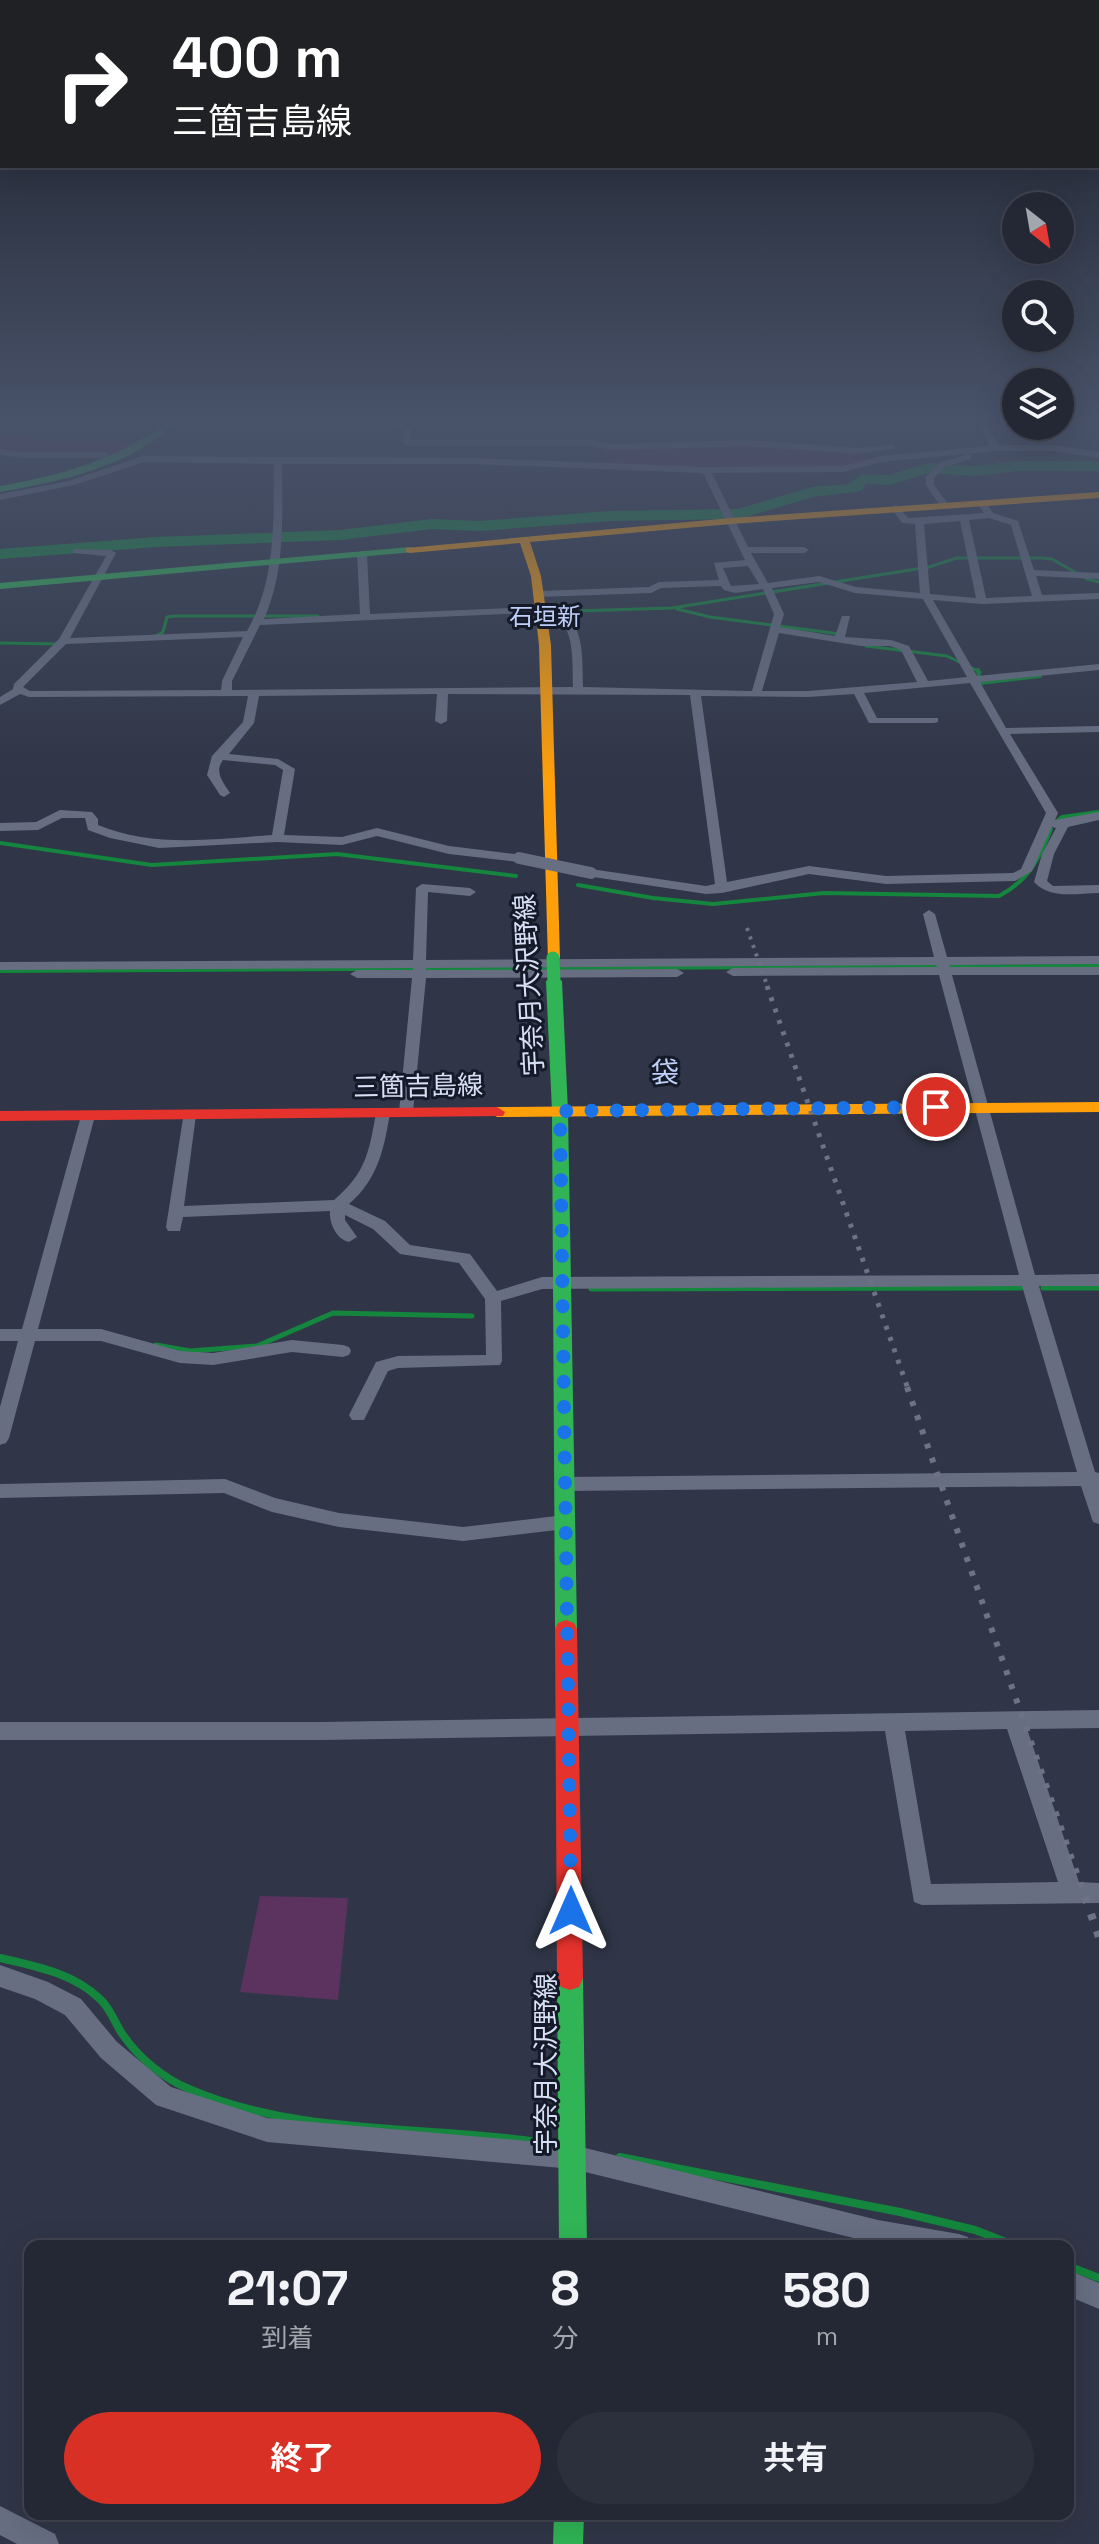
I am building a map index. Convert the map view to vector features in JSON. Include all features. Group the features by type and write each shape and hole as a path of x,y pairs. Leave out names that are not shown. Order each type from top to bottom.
{"main road":[{"path":"0,586 516,541"},
{"name":"宇奈月大沢野線","path":"524,541 540,602 546,690 560,1111 573,2240"},
{"name":"三箇吉島線","path":"0,1116 1099,1107"},
{"path":"568,2544 569,2520"}],"street":[{"path":"226,693 227,681 268,602 277,541"},
{"path":"741,541 779,614 756,685 756,694"},
{"path":"920,541 923,590 1056,824 1040,882 1050,890 1099,889"},
{"path":"969,541 982,601"},
{"path":"1021,541 1038,598"},
{"path":"746,550 804,550"},
{"path":"7,696 63,641 111,553 76,551"},
{"path":"362,554 365,616"},
{"path":"751,563 717,565 724,583 731,590 819,579 855,590 982,601 1099,596"},
{"path":"1031,573 1099,576"},
{"path":"257,622 540,602 651,590 659,585 724,583"},
{"path":"540,602 593,601"},
{"path":"540,602 568,618 574,632 578,690"},
{"path":"839,639 846,618"},
{"path":"775,629 899,645 905,648 924,685"},
{"path":"63,641 250,634"},
{"path":"7,696 546,690 808,694 1099,667"},
{"path":"857,690 873,721 934,720"},
{"path":"441,721 443,691"},
{"path":"695,691 722,889"},
{"path":"224,793 213,775 218,756 248,723 254,693"},
{"path":"1002,731 1099,729"},
{"path":"218,756 278,762 289,769 277,838"},
{"path":"0,827 38,826 52,816 88,815 92,819 92,827 132,842 186,844 277,838 342,841 377,832 449,850 519,858 691,890 722,889 809,870 886,880 1015,877 1026,871 1056,824 1099,816"},
{"path":"406,1112 420,969 422,888 470,892"},
{"path":"929,914 1029,1281 1094,1479 1099,1517"},
{"path":"0,966 76,971 943,966 1099,960"},
{"path":"943,966 1099,971"},
{"path":"349,1237 337,1221 338,1205 362,1186 374,1163 383,1113"},
{"path":"189,1115 175,1219 338,1205 379,1225 406,1250 464,1258 493,1305 494,1361 398,1362 382,1366 358,1415"},
{"path":"0,1438 88,1116"},
{"path":"493,1305 542,1283 1099,1280"},
{"path":"0,1335 101,1335 150,1351 191,1358 213,1359 292,1346 343,1351"},
{"path":"565,1484 1094,1479"},
{"path":"0,1491 225,1486 272,1505 339,1520 463,1534 565,1522"},
{"path":"0,1731 321,1731 1099,1719"},
{"path":"1014,1720 1072,1892"},
{"path":"893,1721 922,1895 1099,1893"},
{"path":"0,1976 40,1990 73,2007 109,2050 164,2097 267,2130 573,2157 878,2232 924,2240"},
{"path":"1074,2286 1099,2296"},
{"path":"0,2520 45,2544"}],"shaded area":[{"path":"260,1896 348,1898 338,2000 240,1992"}],"waterway":[{"path":"0,554 190,541"},
{"path":"543,612 672,608 929,567 957,558 1052,559 1087,579 1099,582"},
{"path":"677,609 710,617 840,634"},
{"path":"156,636 163,632 167,617 175,616 318,616"},
{"path":"0,643 59,644"},
{"path":"866,646 947,656 978,671"},
{"path":"978,671 980,683 1040,676"},
{"path":"1057,821 1062,817 1099,812"},
{"path":"578,885 653,898 713,904 824,893 999,896 1032,868 1051,829"},
{"path":"0,843 152,865 337,854 516,876"},
{"path":"557,968 1099,966"},
{"path":"0,971 547,968"},
{"path":"591,1289 1021,1288"},
{"path":"1043,1288 1099,1288"},
{"path":"156,1345 190,1351 257,1346 333,1313 472,1316"},
{"path":"0,1958 53,1972 78,1983 104,2003 129,2043 152,2066 189,2089 230,2104 316,2122 537,2142"},
{"path":"620,2157 900,2212 975,2230 1001,2240"},
{"path":"1074,2268 1099,2278"}],"railway":[{"path":"747,928 768,988"},
{"path":"767,986 908,1389"},
{"path":"907,1387 1086,1899"},
{"path":"1085,1897 1099,1937"}],"traffic: fast":[{"path":"0,586 410,550"},
{"path":"553,958 554,981"},
{"path":"554,981 560,1111 566,1629"},
{"path":"570,1978 573,2240"},
{"path":"568,2544 569,2520"}],"traffic: slow":[{"path":"410,550 513,541"},
{"path":"524,541 536,576 545,645 553,958"},
{"path":"497,1112 1099,1107"}],"traffic: jam":[{"path":"0,1116 497,1112"},
{"path":"566,1629 570,1978"}],"district":[{"name":"石垣新","path":"545,616"},
{"name":"袋","path":"665,1072"}],"route":[{"path":"571,1911 560,1111 936,1107"}]}
